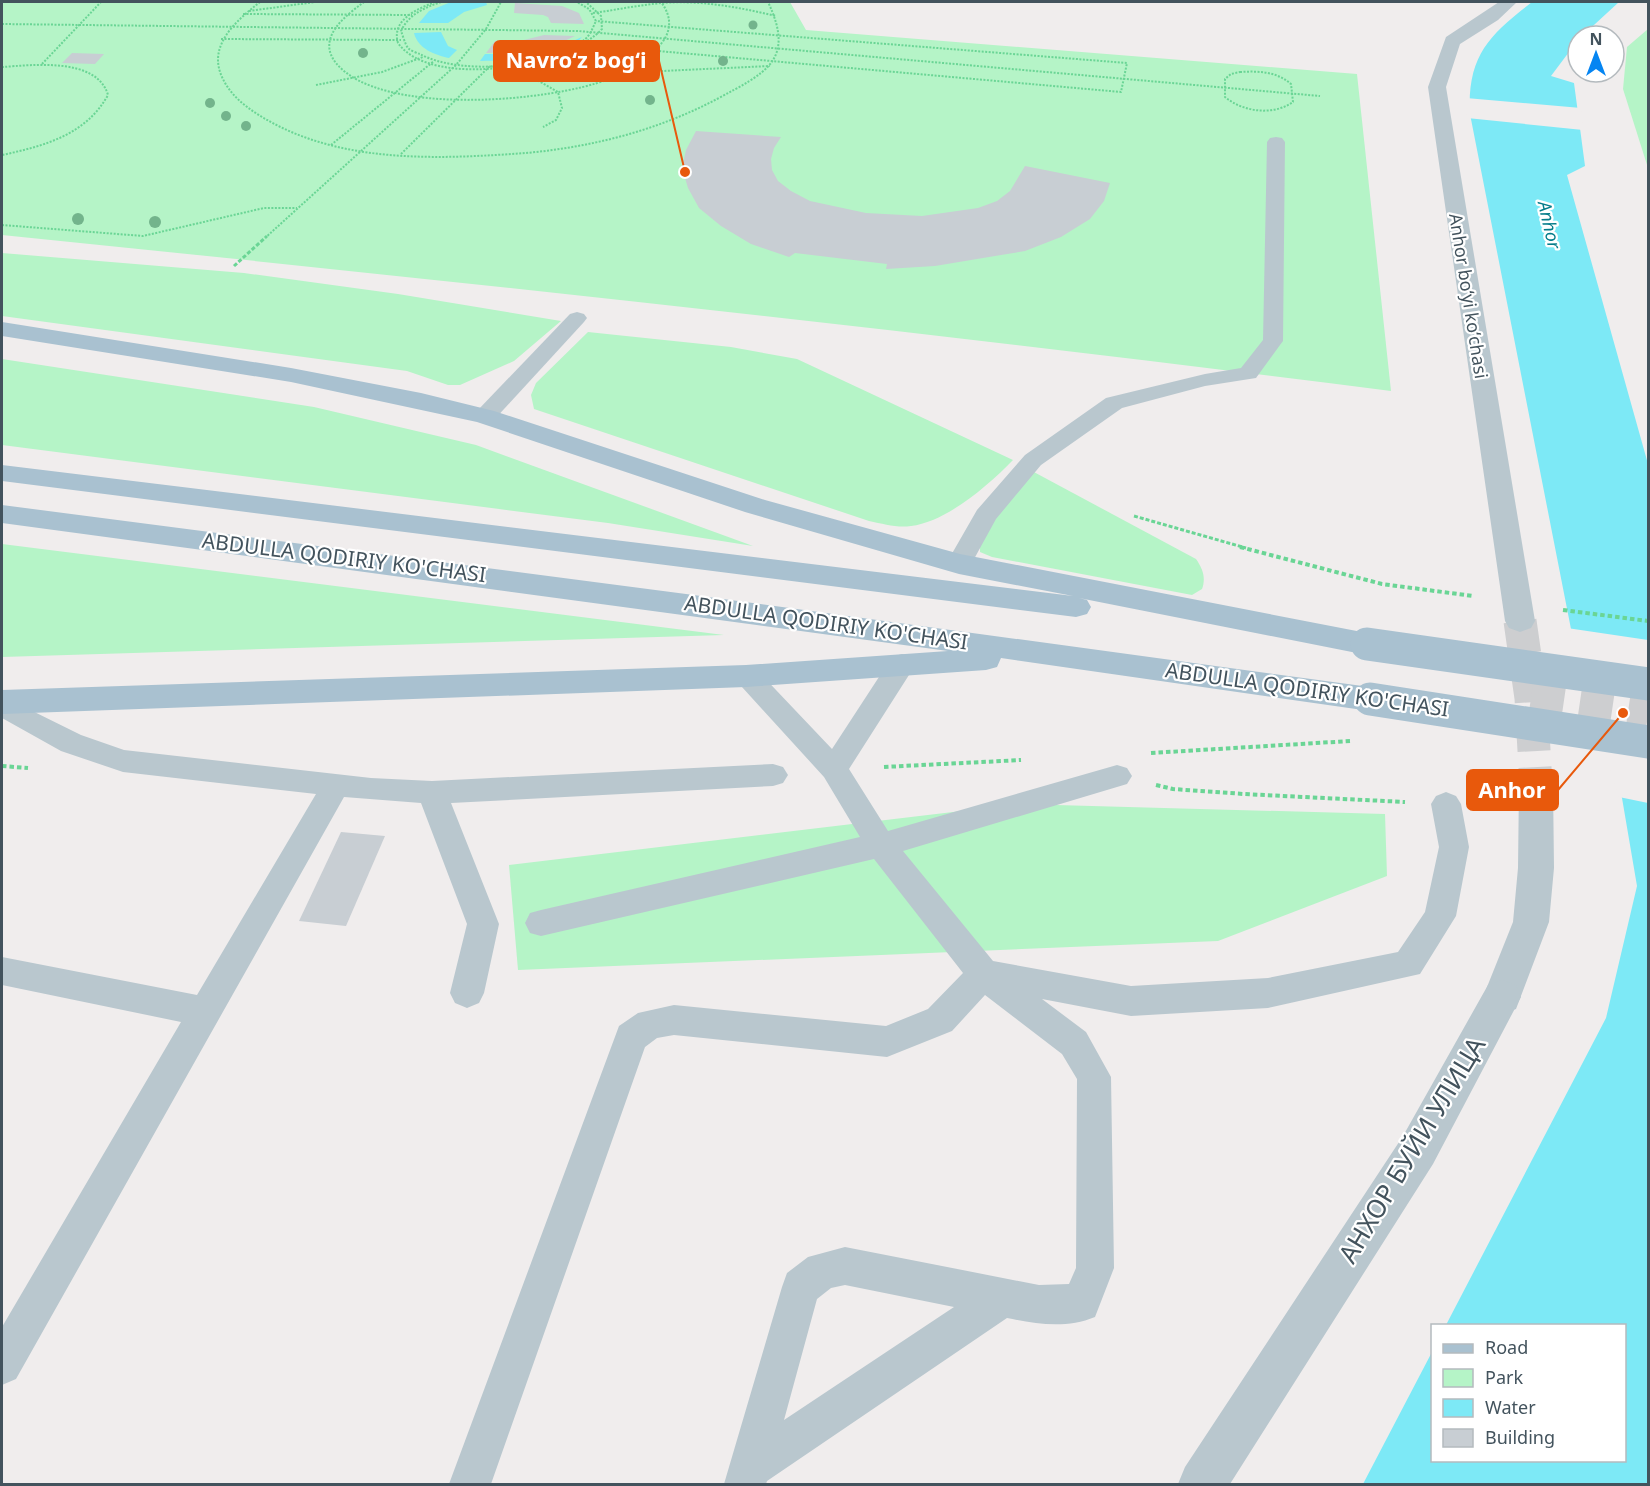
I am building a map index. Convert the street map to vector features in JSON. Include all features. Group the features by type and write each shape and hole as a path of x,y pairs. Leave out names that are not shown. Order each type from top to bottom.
{"main road":[{"path":"2,330 291,375 421,401 485,417 755,506 959,564 1366,644"},
{"name":"ABDULLA QODIRIY KO'CHASI","path":"2,473 1366,644 1648,684"},
{"name":"ABDULLA QODIRIY KO'CHASI","path":"2,514 1058,654 1648,742"},
{"path":"2,704 746,676 1058,654"}],"street":[{"name":"Anhor boʻyi koʻchasi","path":"1509,2 1492,16 1452,41 1437,87 1518,612"},
{"name":"АНХОР БУЙИ УЛИЦА","path":"1202,1485 1418,1150 1502,997 1531,922 1536,868 1536,785"}],"lane":[{"path":"959,564 986,515 1025,469 1033,460 1075,429 1114,403 1205,380 1248,373 1273,340 1276,142"},
{"path":"485,417 577,318"},
{"path":"834,770 902,664"},
{"path":"746,676 834,770 881,845 984,974 1074,1043 1095,1077 1095,1268 1081,1303 1039,1305 845,1266 822,1271 801,1287 748,1475"},
{"path":"2,704 71,743 123,761 371,789 432,792 773,775"},
{"path":"541,923 881,845 1117,776"},
{"path":"2,1365 336,784"},
{"path":"432,792 483,924 467,993"},
{"path":"984,974 1131,1001 1268,993 1408,964 1440,916 1454,847 1446,804"},
{"path":"2,971 205,1012"},
{"path":"470,1485 631,1037 650,1024 674,1020 887,1042 940,1020 984,974"},
{"path":"748,1475 1001,1299"}],"path":[{"path":"41,65 101,2"},
{"path":"260,2 230,25 221,39 216,51 217,66 225,86 247,108 283,129 331,146 400,155 489,155 583,144 623,135 692,112 722,98 774,61 782,34 768,2"},
{"path":"243,13 315,2"},
{"path":"364,2 346,14 328,39 330,57 336,65 355,79 393,93 455,101 498,100 558,92 614,76 644,61 657,51 666,38 671,25 670,16 662,2"},
{"path":"435,2 413,12 403,20 396,36 399,45 407,52 435,64 475,69 619,73 770,66"},
{"path":"441,2 413,15 402,27 401,40 411,51 434,61 456,65 490,66 536,61 565,52 579,44 593,32 596,21 593,13 578,2"},
{"path":"234,266 456,65 486,29 501,2"},
{"path":"497,68 552,59 578,50 590,42 602,25 602,16 586,2"},
{"path":"593,13 662,2 726,5 776,16"},
{"path":"243,13 413,15"},
{"path":"579,44 1121,92 1127,63 671,25 596,21"},
{"path":"2,24 402,27 593,32 1320,96"},
{"path":"221,39 401,40"},
{"path":"316,85 382,72 423,57"},
{"path":"331,146 434,61"},
{"path":"2,67 63,66 88,72 103,82 108,95 102,109 85,125 57,139 2,155"},
{"path":"490,66 537,80 558,92 562,108 556,120 543,127"},
{"path":"400,155 490,66"},
{"path":"1258,72 1287,80 1291,84 1293,102 1286,107 1253,109 1229,101 1225,96 1225,87 1225,79 1231,74 1258,72"},
{"path":"2,225 143,236 264,208 298,208"},
{"path":"1134,516 1382,584 1518,612"},
{"path":"1566,610 1648,621"},
{"path":"1117,776 1173,789 1446,804"}],"green space":[{"path":"2,2 790,2 806,30 1357,74 1391,391 697,308 2,235"},
{"path":"1648,29 1648,168 1623,89 1623,84 1626,84 1627,47"},
{"path":"2,253 244,273 398,294 561,321 514,361 460,385 448,385 407,371 2,316"},
{"path":"588,332 731,347 797,359 1013,460 979,491 938,518 911,526 869,521 534,409 531,395 536,383"},
{"path":"2,359 314,407 476,445 753,546 608,523 2,445"},
{"path":"1032,471 1196,559 1203,574 1202,589 1192,595 992,557 980,552 980,541 992,522"},
{"path":"2,544 724,635 2,657"},
{"path":"1020,804 1385,814 1387,876 1218,941 518,970 509,865"}],"water":[{"path":"451,2 486,2 487,5 464,12 448,23 419,23 429,11"},
{"name":"Anhor","path":"1532,2 1619,2 1595,24 1566,24 1566,56 1551,76 1566,81 1566,84 1574,84 1585,166 1567,175 1648,464 1648,1484 1363,1484 1431,1354 1431,1462 1626,1462 1626,1324 1447,1324 1606,1018 1637,886 1622,798 1571,629 1470,114 1472,77 1477,62 1493,37"},
{"path":"441,32 448,46 457,50 449,58 423,47 414,33"},
{"path":"582,37 573,45 548,55 480,61 485,54 535,51 559,46"}],"pier":[{"path":"1466,98 1581,108 1583,130 1467,118"},
{"path":"1567,628 1648,640 1648,803 1619,797"}],"building":[{"path":"515,3 562,6 579,13 584,24 551,23 548,17 543,15 514,13"},
{"path":"544,35 575,36 556,45 530,52 486,53 495,41 520,41"},
{"path":"72,53 104,54 95,64 62,63"},
{"path":"696,131 781,137 774,148 771,159 772,170 778,181 810,201 866,213 922,216 978,208 997,201 1010,191 1025,166 1110,183 1104,201 1090,219 1061,237 1025,251 935,266 886,269 887,264 795,253 789,257 751,244 721,226 699,208 688,188 682,168 686,150"},
{"path":"341,832 385,836 346,926 299,921"}],"tunnel":[{"path":"1520,621 1531,698"},
{"path":"1531,698 1648,715"},
{"path":"1531,698 1536,785"}],"place":[{"name":"Navroʻz bogʻi","path":"685,172"},
{"name":"Anhor","path":"1623,713"}]}
